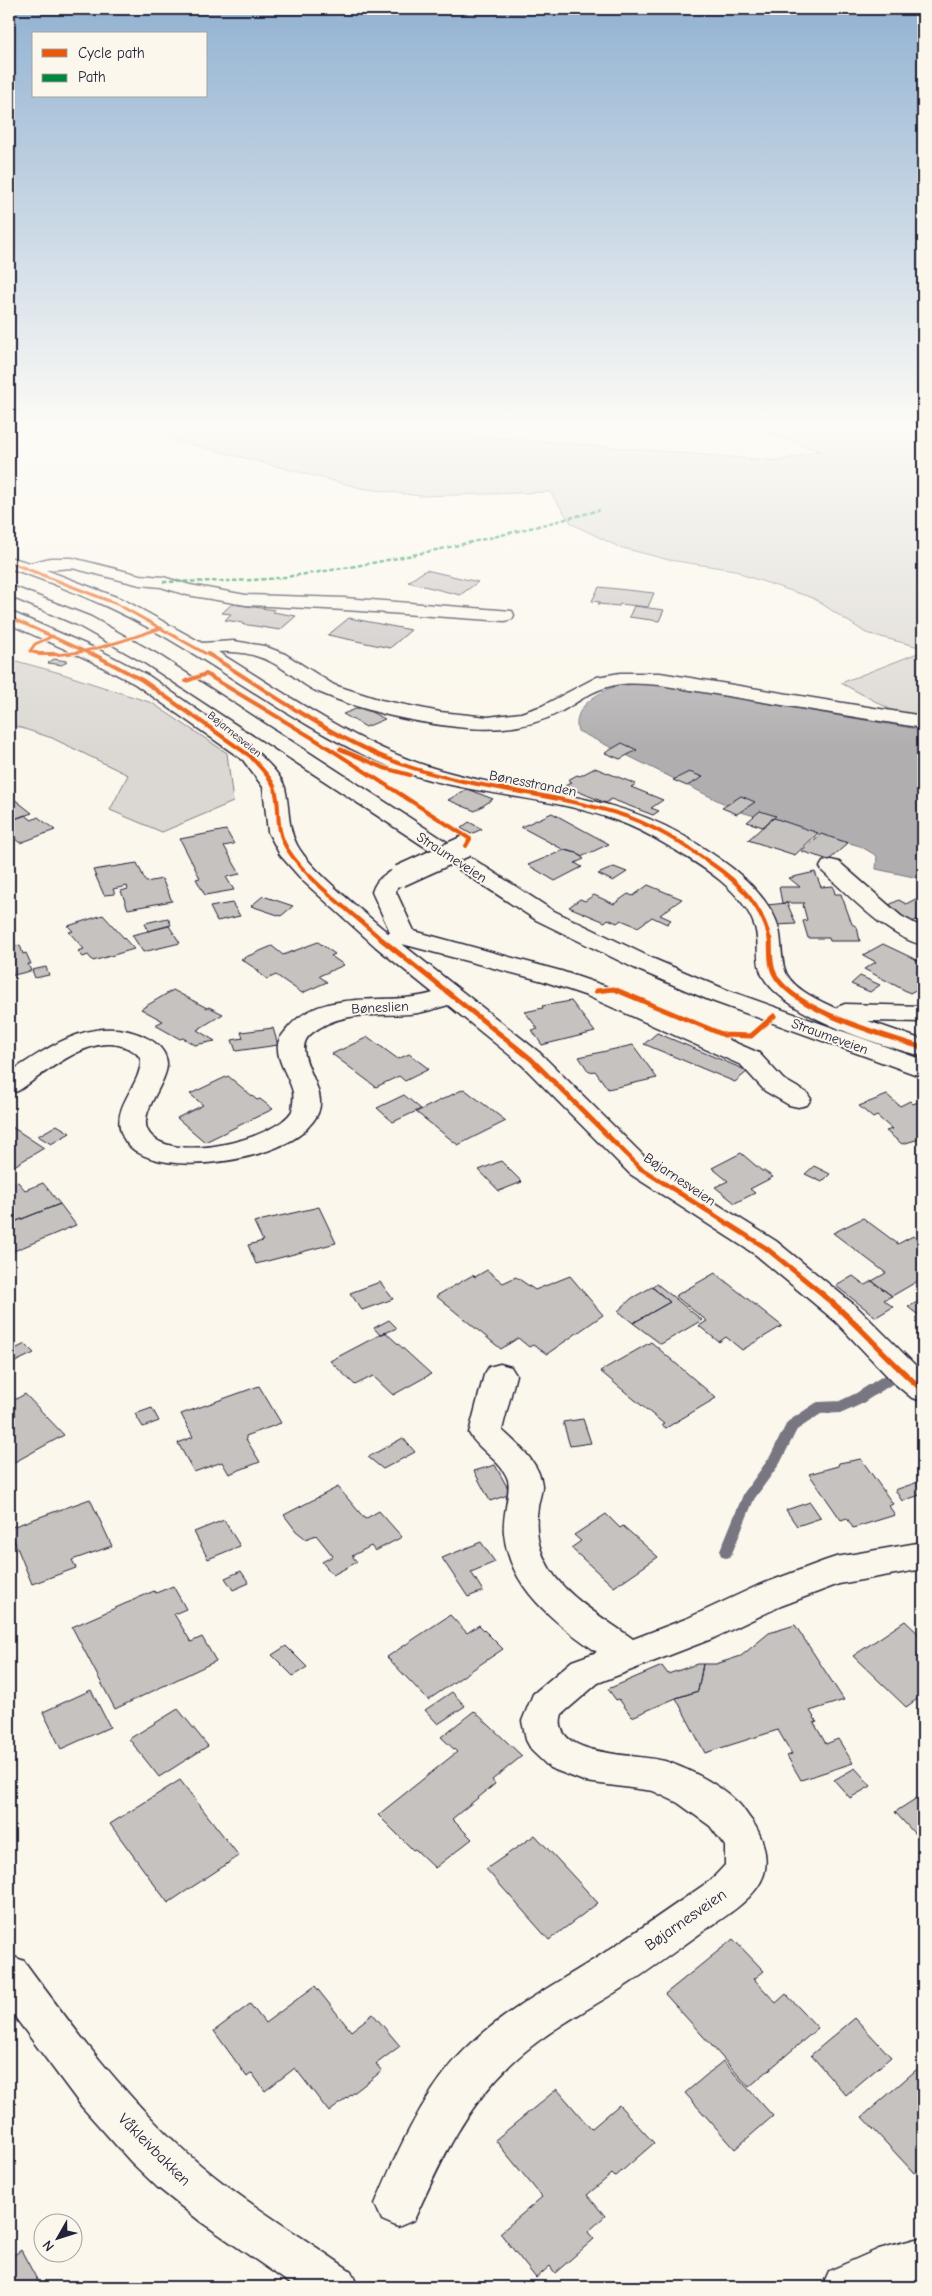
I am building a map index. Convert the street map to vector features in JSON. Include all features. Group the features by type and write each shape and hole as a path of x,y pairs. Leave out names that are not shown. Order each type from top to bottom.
{"street":[{"name":"Bønesstranden","path":"9,562 79,588 139,615 362,747 400,763 460,781 566,800 619,814 678,842 719,868 752,899 767,929 770,941 770,967 776,978 791,993 820,1010 923,1048"},
{"path":"29,569 50,563 72,563 140,580 163,582 187,590 246,600 344,604 505,615"},
{"name":"Straumeveien","path":"9,590 84,621 150,658 544,915 645,964 718,995 923,1069"},
{"name":"Bøjarnesveien","path":"9,617 86,651 142,680 198,717 250,756 264,771 274,787 279,832 288,850 311,876 394,939 451,996 531,1059 640,1168 766,1248 846,1314 905,1375 923,1390"},
{"path":"198,649 237,646 262,650 290,664 310,681 328,689 414,714 458,721 504,722 534,716 597,684 617,679 635,678 660,679 923,722"},
{"name":"Bøjarnesveien","path":"394,939 384,892 385,886 400,876 466,846"},
{"path":"831,867 893,921 923,938"},
{"name":"Bøjarnesveien","path":"394,939 552,976 596,991 750,1059 774,1085 798,1099"},
{"name":"Bøneslien","path":"9,1085 67,1048 85,1040 112,1033 137,1042 149,1050 154,1058 154,1068 133,1117 133,1128 137,1137 147,1145 163,1152 212,1155 267,1142 296,1124 304,1112 308,1099 304,1082 292,1057 291,1046 294,1036 314,1020 328,1012 343,1008 416,1005 451,996"},
{"path":"820,1010 900,1015 923,1014"},
{"path":"500,1375 485,1433 513,1460 526,1482 519,1522 523,1544 532,1568 544,1587 566,1608 630,1656"},
{"name":"Bøjarnesveien","path":"398,2204 431,2134 452,2100 472,2073 493,2053 539,2016 612,1970 725,1894 745,1872 744,1842 724,1814 692,1791 657,1775 586,1766 563,1756 545,1740 541,1721 546,1705 561,1690 585,1672 701,1628 769,1596 836,1571 923,1556"},
{"name":"Våkleivbakken","path":"9,1975 59,2044 139,2138 200,2194 335,2287"},
{"path":"845,2287 879,2272 923,2260"}],"shaded area":[{"path":"593,534 923,534 923,648 866,633 813,598 746,576 735,570 669,560 619,547"},
{"path":"923,651 923,727 841,683"},
{"path":"9,659 60,673 152,703 227,753 233,802 162,832 110,810 128,775 52,738 9,724"},
{"path":"628,683 653,684 923,730 923,879 876,869 877,856 860,846 741,812 578,731 577,721 579,713 592,698 610,688"}],"building":[{"path":"426,570 478,582 460,595 408,582"},
{"path":"599,587 654,593 648,607 598,604 600,602 592,601"},
{"path":"232,604 275,610 273,612 296,616 280,630 242,624 225,620 231,614 222,613"},
{"path":"634,606 664,610 659,621 629,617"},
{"path":"349,618 411,630 390,648 328,635"},
{"path":"54,659 67,661 62,665 48,663"},
{"path":"361,707 385,719 366,727 343,714"},
{"path":"622,743 637,750 620,759 605,753"},
{"path":"595,768 636,784 631,787 663,800 651,808 659,811 653,815 611,799 606,803 565,786 572,782 568,780"},
{"path":"689,772 703,777 687,786 673,780"},
{"path":"467,789 493,799 475,811 448,800"},
{"path":"9,795 32,813 9,821"},
{"path":"741,796 755,802 737,814 722,808"},
{"path":"760,811 776,816 763,827 747,822"},
{"path":"552,813 609,844 581,857 577,853 564,850 521,827"},
{"path":"25,815 32,820 38,817 55,830 20,843 9,834 9,821"},
{"path":"773,818 818,833 795,855 748,840"},
{"path":"469,822 482,829 471,834 461,828"},
{"path":"226,830 234,844 224,846 240,874 226,877 234,890 205,895 196,879 200,878 180,839"},
{"path":"821,834 848,843 829,860 801,851"},
{"path":"564,850 577,853 584,859 575,863 582,867 555,881 528,865"},
{"path":"137,863 146,882 162,879 172,901 128,909 121,891 128,889 127,886 113,889 115,894 104,895 93,870"},
{"path":"614,867 627,872 613,881 598,874"},
{"path":"815,872 821,887 833,886 835,894 841,894 852,924 857,927 860,941 830,941 829,938 808,938 803,921 807,920 803,905 805,903 782,903 779,887 800,887 789,878"},
{"path":"648,885 682,899 660,915 671,920 667,924 652,917 638,927 621,920 617,923 608,919 605,922 569,907 580,899 585,901 594,895 614,904 628,894 633,896"},
{"path":"923,895 923,917 910,923 883,908 899,900 906,904"},
{"path":"263,896 293,906 281,916 251,906"},
{"path":"232,903 240,916 217,921 210,907"},
{"path":"787,903 796,924 776,925 767,905"},
{"path":"103,915 134,949 93,961 88,955 83,957 78,951 84,949 69,932 73,931 68,926"},
{"path":"168,918 171,925 148,931 145,923"},
{"path":"169,926 180,943 143,952 132,935"},
{"path":"318,942 335,954 331,956 344,965 319,976 327,982 302,993 276,975 267,979 241,959 272,946 283,955"},
{"path":"883,944 923,963 923,986 910,993 864,969 876,962 863,955"},
{"path":"20,945 23,954 26,953 31,964 28,964 31,971 9,976 9,948"},
{"path":"46,967 49,975 35,978 32,970"},
{"path":"860,976 880,985 870,992 851,984"},
{"path":"173,990 207,1008 209,1007 223,1014 197,1030 215,1041 195,1045 183,1038 180,1039 155,1025 163,1021 141,1009"},
{"path":"571,1001 595,1032 542,1045 532,1030 538,1029 525,1012 543,1008 542,1006"},
{"path":"273,1028 278,1045 236,1051 232,1040 243,1038 241,1032"},
{"path":"657,1033 748,1071 735,1082 644,1044"},
{"path":"368,1037 398,1059 409,1054 429,1069 405,1081 399,1076 376,1087 332,1054"},
{"path":"633,1045 657,1078 608,1089 595,1071 589,1072 579,1057"},
{"path":"228,1076 257,1100 260,1099 273,1109 205,1142 177,1118 203,1105 190,1094"},
{"path":"464,1089 506,1121 458,1145 416,1112"},
{"path":"404,1095 421,1109 393,1122 377,1108"},
{"path":"887,1095 900,1106 910,1101 913,1104 923,1100 923,1138 902,1144 886,1131 892,1129 877,1116 873,1118 859,1106"},
{"path":"9,1125 44,1148 9,1169"},
{"path":"57,1125 70,1133 51,1144 38,1136"},
{"path":"741,1153 762,1171 773,1177 750,1189 755,1193 735,1203 715,1187 728,1181 712,1168"},
{"path":"501,1161 522,1182 499,1191 479,1170"},
{"path":"814,1166 830,1174 822,1182 805,1174"},
{"path":"18,1182 25,1190 43,1183 60,1204 9,1224 9,1185"},
{"path":"60,1204 76,1225 9,1253 9,1224"},
{"path":"319,1207 336,1243 256,1264 248,1245 263,1241 254,1222"},
{"path":"863,1218 898,1244 913,1236 923,1244 923,1278 892,1296 872,1281 886,1273 833,1233"},
{"path":"487,1270 503,1283 516,1277 535,1290 570,1276 603,1315 547,1354 533,1345 529,1347 518,1338 501,1349 436,1296 473,1275 475,1277"},
{"path":"715,1273 782,1326 742,1350 726,1337 719,1342 699,1326 707,1321 675,1296"},
{"path":"853,1276 865,1285 872,1281 892,1296 884,1300 893,1307 876,1317 836,1286"},
{"path":"380,1282 393,1299 362,1310 350,1293"},
{"path":"657,1284 702,1320 661,1344 633,1323 670,1302 652,1287"},
{"path":"652,1287 670,1302 633,1323 618,1311 632,1298"},
{"path":"923,1299 923,1316 921,1317 908,1307"},
{"path":"389,1320 397,1328 380,1335 374,1328"},
{"path":"385,1332 431,1374 393,1395 373,1376 355,1385 330,1361"},
{"path":"651,1342 716,1398 666,1428 662,1425 664,1424 600,1371"},
{"path":"25,1344 34,1353 13,1363 9,1358 9,1352"},
{"path":"259,1386 281,1423 246,1436 260,1462 229,1474 222,1462 194,1472 178,1443 193,1437 181,1414"},
{"path":"25,1394 64,1435 13,1463 9,1459 9,1403"},
{"path":"152,1408 159,1421 143,1427 135,1414"},
{"path":"583,1419 591,1443 570,1446 563,1422"},
{"path":"403,1438 415,1452 383,1469 368,1457"},
{"path":"861,1459 893,1504 889,1506 895,1515 853,1528 847,1518 841,1520 809,1474 838,1466 839,1463"},
{"path":"495,1465 511,1494 490,1501 474,1471"},
{"path":"921,1481 923,1494 902,1501 895,1490"},
{"path":"338,1487 365,1519 379,1511 402,1537 375,1551 371,1546 352,1556 357,1562 333,1575 322,1562 333,1556 316,1535 306,1539 296,1531 284,1515"},
{"path":"90,1499 112,1546 72,1560 76,1568 32,1584 9,1528"},
{"path":"810,1502 821,1518 797,1526 786,1510"},
{"path":"606,1514 620,1528 623,1526 658,1557 614,1587 571,1548 581,1541 574,1535"},
{"path":"224,1520 240,1546 208,1559 194,1532"},
{"path":"481,1542 495,1562 471,1572 483,1591 468,1597 442,1558"},
{"path":"241,1571 249,1583 233,1590 225,1578"},
{"path":"173,1586 186,1609 174,1614 191,1642 202,1637 216,1661 115,1709 72,1627 154,1591 156,1593"},
{"path":"450,1615 467,1633 479,1625 503,1649 428,1700 387,1657"},
{"path":"905,1621 923,1638 923,1695 906,1707 853,1656"},
{"path":"795,1625 844,1700 810,1711 817,1722 814,1723 826,1744 838,1739 853,1763 801,1780 787,1756 792,1754 778,1730 705,1753 676,1698 698,1691 703,1664 716,1664 741,1656 769,1633"},
{"path":"286,1646 307,1667 293,1676 272,1655"},
{"path":"697,1664 703,1664 698,1691 676,1698 632,1717 619,1699 616,1700 608,1689 662,1666 668,1674"},
{"path":"91,1690 110,1727 61,1749 43,1712"},
{"path":"452,1692 465,1706 438,1724 425,1710"},
{"path":"178,1709 208,1746 159,1777 129,1739"},
{"path":"474,1711 522,1756 492,1780 495,1784 452,1819 472,1839 435,1868 415,1849 413,1850 378,1815 457,1752 441,1737"},
{"path":"855,1768 871,1786 850,1798 834,1780"},
{"path":"180,1780 239,1856 168,1903 110,1824"},
{"path":"923,1794 923,1843 895,1812"},
{"path":"535,1835 598,1903 549,1940 486,1869"},
{"path":"733,1939 764,1971 754,1979 776,2003 786,1994 818,2028 749,2087 665,1994"},
{"path":"315,1986 351,2031 373,2014 400,2046 376,2064 382,2071 329,2112 295,2068 265,2091 252,2073 247,2077 214,2031 250,2004 265,2023"},
{"path":"855,2018 891,2057 846,2095 811,2055"},
{"path":"723,2061 773,2116 735,2149 685,2093"},
{"path":"923,2064 923,2165 914,2173 862,2117"},
{"path":"557,2089 591,2129 619,2105 654,2143 615,2177 612,2174 587,2195 605,2216 588,2232 594,2239 555,2273 550,2266 536,2278 500,2233 542,2197 495,2140"},
{"path":"21,2250 41,2287 9,2287 9,2259"}],"waterway":[{"path":"726,1552 749,1496 775,1460 792,1426 819,1408 841,1407 858,1399 889,1379 902,1375"}],"marked path":[{"path":"163,582 275,578 354,566 504,534"}],"cycle path":[{"path":"9,562 95,594 139,615 331,729 363,747 396,762 450,779 562,800 617,813 657,830 718,868 751,899 760,911 766,925 770,939 773,972 786,989 821,1011 865,1029 923,1048"},
{"path":"9,617 94,655 142,680 250,756 264,771 274,787 279,832 288,850 311,876 384,942 531,1059 640,1168 766,1248 846,1314 905,1375 923,1390"},
{"path":"53,636 35,644 30,651 39,655 73,652 94,648 161,628"},
{"path":"186,681 206,674 316,740 470,839 466,846"},
{"path":"340,749 384,768 410,775"},
{"path":"596,991 614,989 724,1035 751,1036 774,1016"}]}
